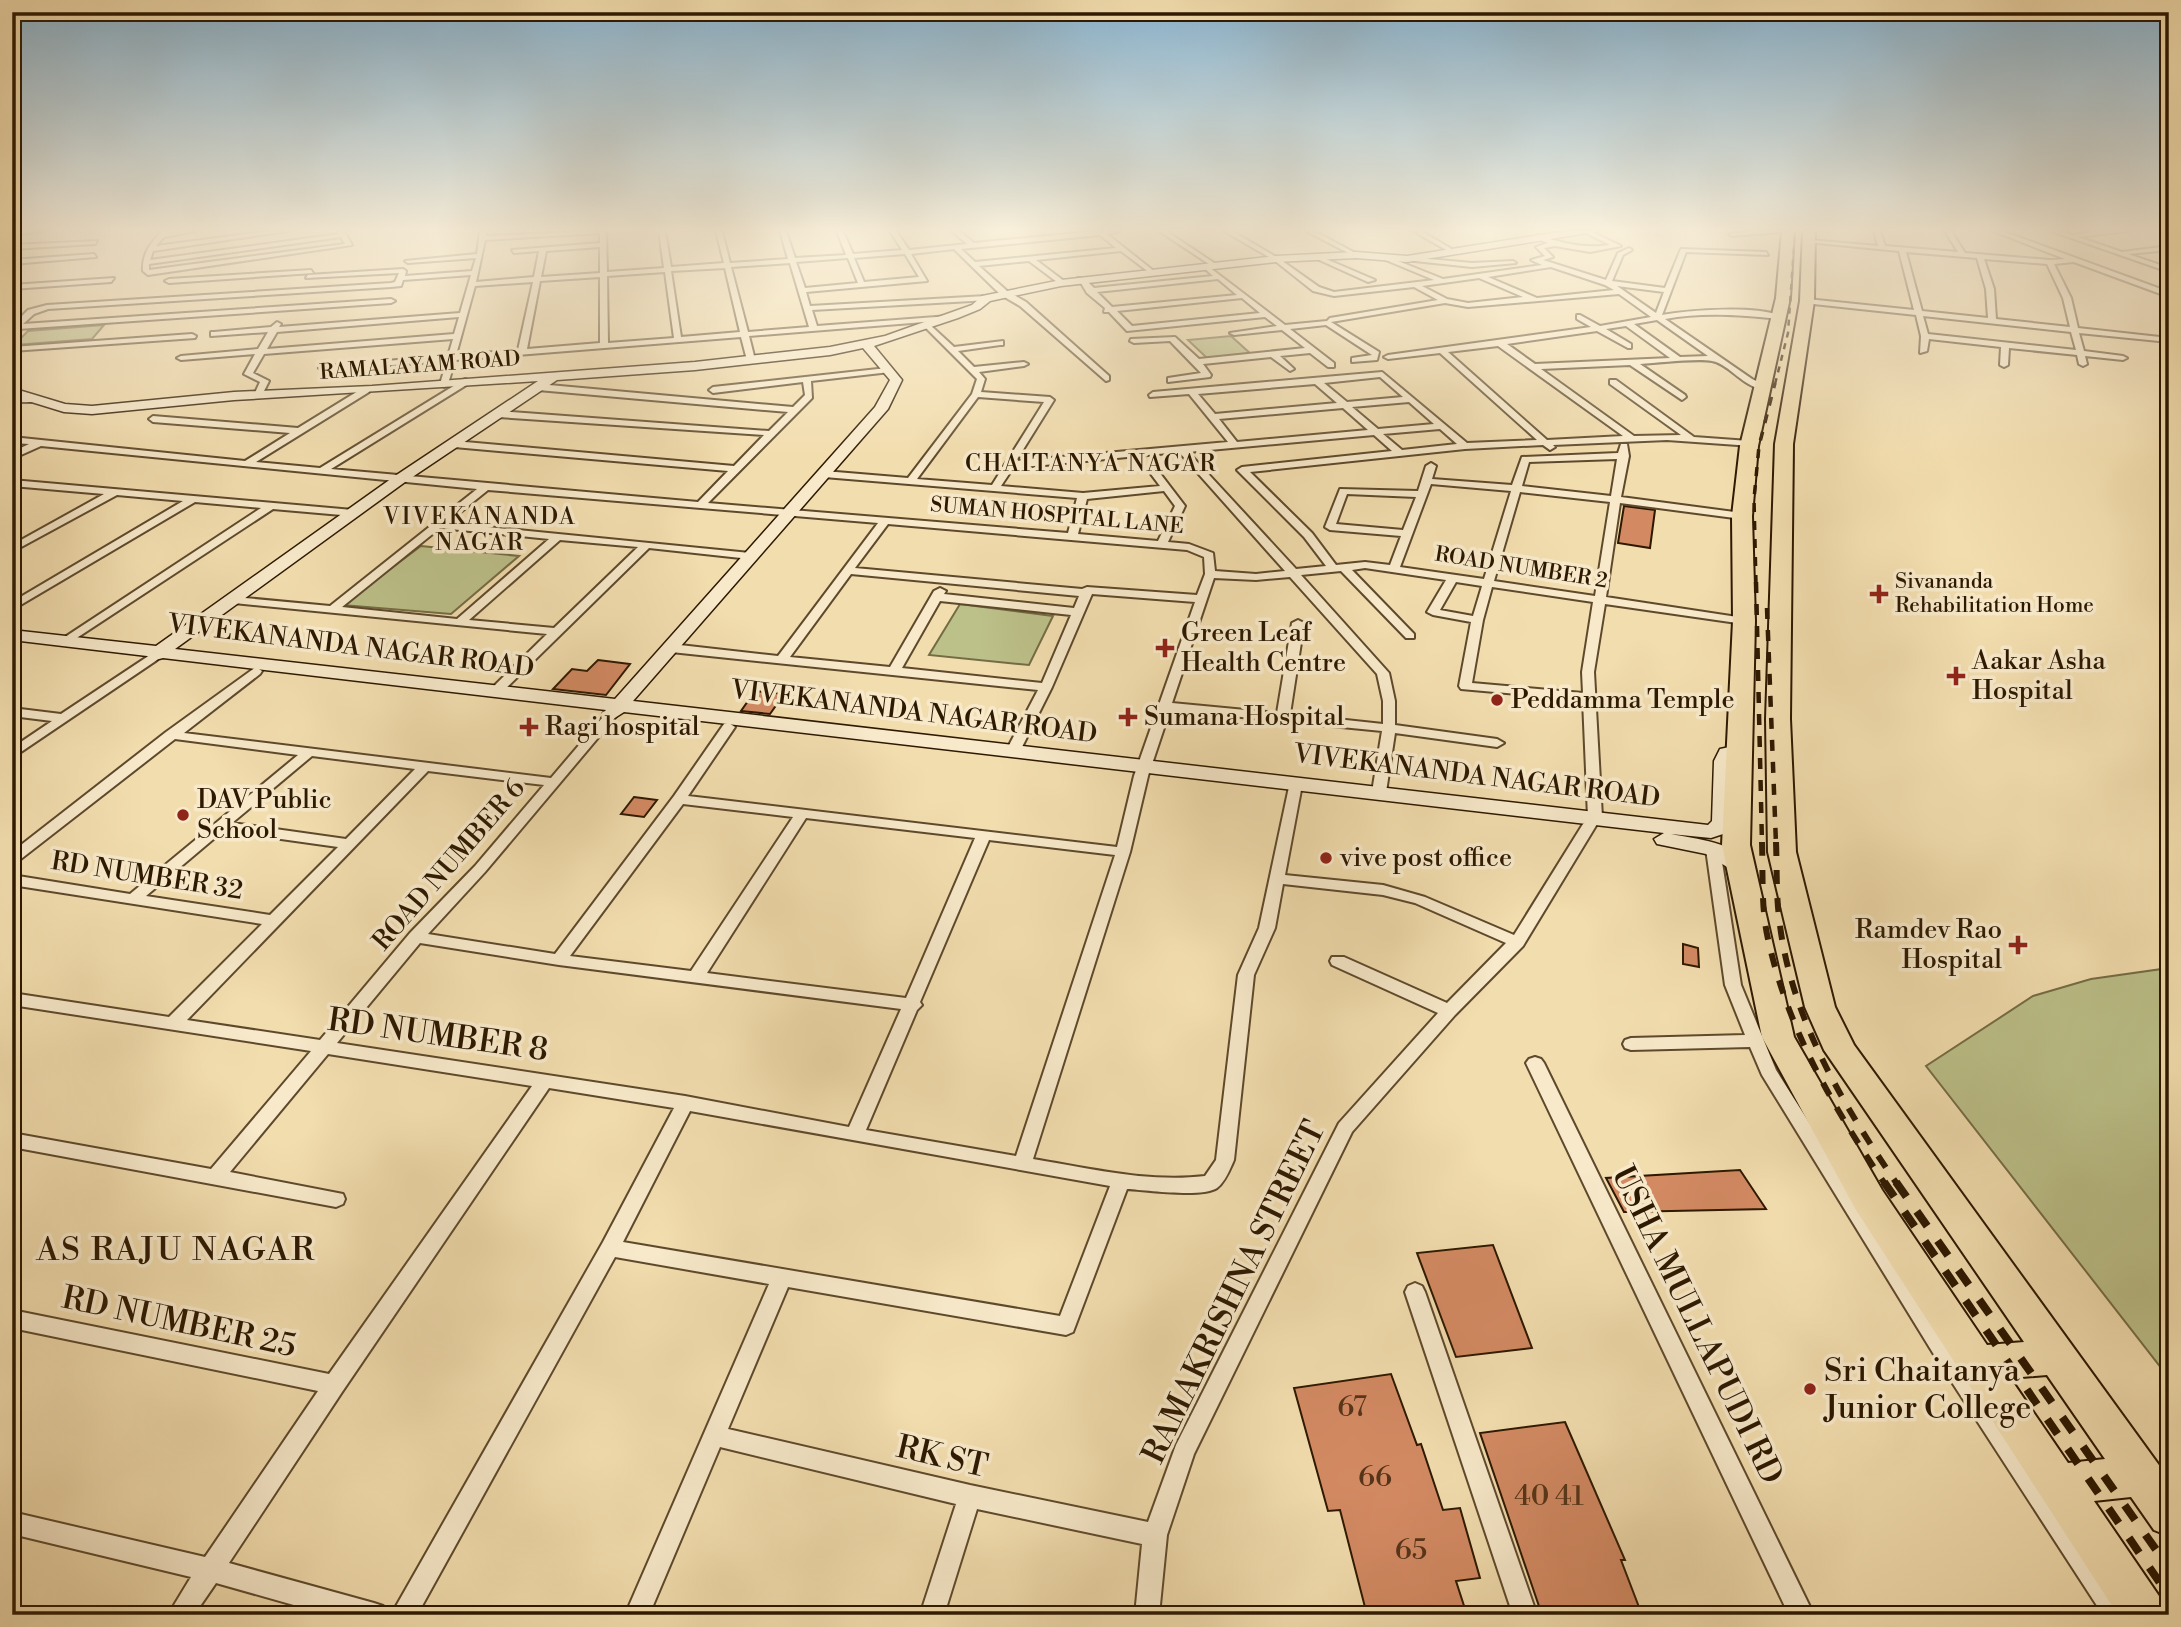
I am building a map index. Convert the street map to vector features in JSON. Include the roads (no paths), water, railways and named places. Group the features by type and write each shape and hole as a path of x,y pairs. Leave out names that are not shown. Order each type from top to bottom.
{"highway":[{"path":"1780,307 1749,445 1741,516 1744,621 1739,751 1735,845 1727,857 1754,997 1869,1200 2145,1615"},
{"path":"1806,307 1784,452 1778,719 1782,852 1820,1007 1840,1050 2169,1515"},
{"path":"1749,445 1784,452"},
{"path":"1977,1363 2057,1357"},
{"path":"2056,1484 2141,1476"}],"street":[{"path":"15,329 31,312 48,307"},
{"path":"15,329 289,307"},
{"path":"258,395 265,381 248,374 289,307"},
{"path":"444,384 466,307"},
{"path":"522,352 531,307"},
{"path":"603,307 604,346"},
{"path":"673,307 678,340"},
{"path":"739,307 751,360"},
{"path":"814,329 810,308 829,307"},
{"name":"RAMALAYAM ROAD","path":"12,392 73,410 92,410 258,395 366,390 751,360 866,344 929,326 974,307"},
{"path":"1026,307 1106,378"},
{"path":"1104,307 1126,328 1137,330 1268,314"},
{"path":"1107,310 1137,307"},
{"path":"1259,307 1331,365"},
{"path":"1388,357 1330,320 1409,307"},
{"path":"1643,307 1749,381 1762,387"},
{"path":"1658,316 1661,307"},
{"path":"1862,307 2073,331 2129,332 2169,340"},
{"path":"1916,307 1925,336 1923,351"},
{"path":"1991,307 1992,322"},
{"path":"2069,307 2083,364"},
{"path":"1465,446 1373,365 1388,357 1601,328 1658,316 1734,312 1779,317"},
{"path":"214,334 463,315"},
{"path":"1580,317 1628,346"},
{"path":"323,368 949,318"},
{"path":"1626,322 1677,359"},
{"path":"1234,332 1334,325 1377,354 1374,358 1355,360"},
{"path":"911,481 976,394 981,379 929,326"},
{"path":"12,349 192,336"},
{"path":"181,358 457,336"},
{"path":"1925,336 2123,358"},
{"path":"1134,341 1172,339 1197,362 1207,376 1171,380"},
{"path":"96,354 110,341"},
{"path":"953,349 1000,343"},
{"path":"1500,343 1628,438"},
{"path":"616,710 881,409 896,383 866,344"},
{"path":"2004,365 2005,345"},
{"path":"1197,362 1313,350"},
{"path":"1441,350 1547,443 1555,456"},
{"path":"1273,354 1290,369"},
{"path":"1532,367 1717,358"},
{"path":"1630,361 1682,397"},
{"path":"973,370 1024,364"},
{"path":"713,390 887,370"},
{"path":"1153,395 1382,374"},
{"path":"12,754 234,600 400,479 554,376"},
{"path":"702,503 768,433 809,396 807,379"},
{"path":"1317,381 1399,453"},
{"path":"322,471 465,382"},
{"path":"1613,382 1691,439"},
{"path":"538,387 795,410"},
{"path":"246,464 366,390"},
{"path":"1192,392 1235,445"},
{"path":"976,394 1050,400 995,488"},
{"path":"12,400 34,399"},
{"path":"1213,417 1410,399"},
{"path":"498,414 768,433"},
{"path":"153,419 299,431"},
{"path":"1009,465 1440,425"},
{"path":"1592,820 1588,697 1598,599 1628,438"},
{"path":"1410,636 1338,568 1242,470 1465,446 1628,438 1691,439 1749,445"},
{"name":"SUMAN HOSPITAL LANE","path":"12,440 485,487 702,503 1189,547 1209,555 1210,574"},
{"path":"12,456 39,443"},
{"path":"454,444 736,469"},
{"path":"1182,450 1383,673 1391,691 1387,708 1389,728 1379,792"},
{"path":"1588,697 1465,686 1477,620 1525,459 1624,456"},
{"path":"1394,568 1431,466"},
{"path":"824,474 1083,496 1167,488"},
{"path":"1156,474 1180,506 1161,545"},
{"path":"1427,481 1516,488 1741,516"},
{"path":"12,483 353,513"},
{"path":"332,610 485,487"},
{"path":"1408,533 1330,527 1343,491 1423,494"},
{"path":"12,549 18,542 116,492"},
{"path":"1072,537 1083,496"},
{"path":"12,607 193,499"},
{"path":"66,641 271,506"},
{"path":"781,660 886,520"},
{"path":"439,525 750,556"},
{"path":"460,622 557,537"},
{"path":"495,692 646,545"},
{"name":"ROAD NUMBER 2","path":"1210,574 1292,574 1365,565 1744,621"},
{"path":"850,571 1087,593"},
{"path":"1022,1164 1123,852 1143,771 1210,574"},
{"path":"1453,578 1433,612 1477,620"},
{"path":"894,671 947,580"},
{"path":"1013,751 1046,687 1087,590 1202,599"},
{"path":"937,597 1078,612"},
{"path":"234,600 558,632"},
{"path":"1283,717 1297,623"},
{"name":"VIVEKANANDA NAGAR ROAD","path":"12,635 157,654 256,671 1013,751 1294,790 1711,832 1721,827 1723,821 1724,761 1727,753 1739,751"},
{"name":"VIVEKANANDA NAGAR ROAD","path":"12,641 157,654 495,692 729,727 1143,771 1379,792 1592,820 1727,857"},
{"path":"671,648 1046,687"},
{"path":"12,859 256,671"},
{"path":"1165,706 1389,728 1497,743"},
{"name":"ROAD NUMBER 6","path":"216,1176 326,1049 416,937 480,869 616,710"},
{"path":"12,712 61,718"},
{"path":"559,960 729,727"},
{"path":"171,735 553,782"},
{"path":"134,898 309,752"},
{"path":"173,1024 425,766"},
{"name":"RD NUMBER 8","path":"12,999 685,1103 1121,1181 1185,1186 1210,1183 1220,1171 1224,1160 1246,975 1266,928 1279,879 1294,790"},
{"path":"679,799 1123,852"},
{"path":"695,977 802,814"},
{"name":"RAMAKRISHNA STREET","path":"1147,1615 1155,1535 1184,1452 1345,1128 1449,1011 1517,942 1592,820"},
{"path":"220,826 351,844"},
{"path":"855,1135 914,1004 984,835"},
{"path":"1279,879 1383,890 1420,900 1517,942"},
{"name":"RD NUMBER 32","path":"12,880 275,921"},
{"path":"416,937 559,960 914,1004"},
{"path":"1338,961 1449,1011"},
{"path":"1754,997 1756,1041 1768,1071 1934,1337 2117,1615"},
{"path":"1630,1044 1756,1041"},
{"name":"USHA MULLAPUDI RD","path":"1535,1063 1802,1615"},
{"path":"180,1615 334,1385 545,1081"},
{"path":"403,1615 610,1248 685,1103"},
{"path":"12,1140 337,1199"},
{"path":"610,1248 1066,1326 1121,1181"},
{"path":"637,1615 782,1277"},
{"path":"1415,1292 1525,1615"},
{"name":"RD NUMBER 25","path":"12,1319 334,1385"},
{"name":"RK ST","path":"715,1436 970,1496 1155,1535"},
{"path":"932,1615 970,1496"},
{"path":"12,1524 212,1570 374,1615"}],"railway":[{"path":"1775,384 1788,333 1790,307"},
{"path":"1756,584 1754,499 1759,446 1775,383"},
{"path":"1756,582 1762,844"},
{"path":"1767,608 1776,844"},
{"path":"1762,842 1766,927 1787,1005 1830,1097 1885,1184"},
{"path":"1776,842 1779,917 1794,989 1806,1024 1857,1123 1897,1184"},
{"path":"1884,1182 2169,1596"},
{"path":"1896,1182 2169,1568"}],"place":[{"name":"Sivananda Rehabilitation Home","path":"1879,594"},
{"name":"Green Leaf Health Centre","path":"1165,648"},
{"name":"Aakar Asha Hospital","path":"1956,676"},
{"name":"Peddamma Temple","path":"1497,700"},
{"name":"Sumana Hospital","path":"1128,717"},
{"name":"Ragi hospital","path":"529,727"},
{"name":"DAV Public School","path":"183,815"},
{"name":"vive post office","path":"1326,858"},
{"name":"Ramdev Rao Hospital","path":"2018,945"},
{"name":"Sri Chaitanya Junior College","path":"1810,1389"}],"district":[{"name":"CHAITANYA NAGAR","path":"1091,464"},
{"name":"VIVEKANANDA NAGAR","path":"480,530"},
{"name":"AS RAJU NAGAR","path":"176,1250"}]}
